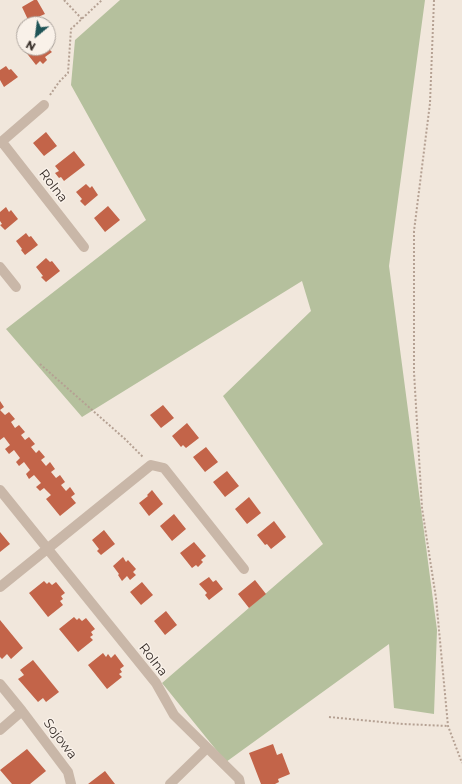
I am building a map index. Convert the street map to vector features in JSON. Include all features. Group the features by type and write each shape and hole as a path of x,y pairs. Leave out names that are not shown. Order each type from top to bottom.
{"street":[{"name":"Rolna","path":"44,105 1,143 84,247"},
{"path":"0,267 16,287"},
{"path":"0,587 151,465 164,468 244,569"},
{"name":"Rolna","path":"0,490 156,683 174,715 238,779 240,784"},
{"name":"Sojowa","path":"0,684 68,772 71,784"},
{"path":"0,730 22,711"},
{"path":"170,784 207,748"}],"path":[{"path":"64,0 82,19"},
{"path":"44,105 59,82 68,73 71,29 102,0"},
{"path":"434,0 430,104 414,230 414,372 422,508 436,598 448,726 462,763"},
{"path":"40,364 125,439 151,465"},
{"path":"329,717 403,724 448,726"}],"green space":[{"path":"120,0 425,0 389,266 437,630 434,714 394,708 389,644 226,762 162,683 323,544 223,396 311,311 302,281 82,417 6,329 146,220 71,85 75,40"}],"building":[{"path":"34,0 37,0 45,14 40,16 26,16 22,7"},
{"path":"29,56 46,56 45,57 47,60 43,64 40,61 36,65"},
{"path":"6,66 18,77 4,87 0,80 0,70"},
{"path":"46,132 57,146 44,156 33,143"},
{"path":"74,151 85,165 64,181 55,173 59,171 55,166"},
{"path":"86,184 90,188 92,186 98,195 85,206 80,201 82,199 76,192"},
{"path":"108,206 120,220 105,232 94,218"},
{"path":"6,207 9,212 11,210 18,219 5,230 0,225 2,224 0,221 0,212"},
{"path":"26,233 29,237 31,236 38,245 25,255 16,241"},
{"path":"46,258 50,262 52,261 60,271 46,282 41,277 43,276 36,267"},
{"path":"0,401 4,407 0,410"},
{"path":"163,405 174,418 161,428 150,415"},
{"path":"0,410 5,415 9,412 15,419 11,422 15,428 19,425 25,432 21,435 25,440 29,437 35,444 31,447 36,453 39,450 45,457 41,460 46,466 50,462 55,469 51,472 56,478 60,475 65,482 61,485 66,491 70,487 75,494 71,497 76,503 60,516 46,499 51,495 44,488 40,491 36,487 41,483 34,475 29,479 26,474 30,470 24,462 19,466 16,462 20,458 14,450 9,454 5,449 10,445 4,437 0,440"},
{"path":"187,423 199,438 186,448 183,445 181,447 172,436"},
{"path":"206,447 218,462 205,472 193,457"},
{"path":"227,471 239,486 225,497 213,482"},
{"path":"152,490 163,504 149,516 139,503 148,496 147,495"},
{"path":"249,497 261,513 247,524 235,509"},
{"path":"174,514 186,529 172,541 160,526"},
{"path":"274,521 286,537 271,549 267,544 265,545 257,535"},
{"path":"104,530 115,544 101,555 97,551 99,549 92,540"},
{"path":"0,532 10,544 0,552"},
{"path":"194,542 206,556 201,560 203,562 198,567 196,565 192,568 180,553"},
{"path":"123,557 126,562 128,560 136,569 133,572 136,575 130,580 127,576 122,581 113,566"},
{"path":"209,577 213,582 216,580 223,589 209,600 205,595 207,593 199,584"},
{"path":"255,580 266,594 249,608 238,594"},
{"path":"44,581 47,584 49,582 52,585 56,582 65,593 61,596 63,599 60,601 63,605 48,617 29,593"},
{"path":"142,582 153,595 141,605 130,592"},
{"path":"166,611 177,625 165,635 154,621"},
{"path":"74,617 77,620 79,618 82,621 86,618 95,629 91,632 93,635 90,637 93,640 78,652 59,629"},
{"path":"0,620 23,648 11,659 7,654 2,659 0,657"},
{"path":"103,653 106,657 108,654 111,658 115,654 124,666 120,669 122,672 119,674 122,677 107,689 88,665"},
{"path":"33,660 59,692 46,702 43,698 38,702 18,679 24,675 20,670"},
{"path":"273,744 277,755 282,753 290,774 278,779 279,782 275,784 261,784 249,753"},
{"path":"27,749 46,771 30,784 12,784 0,770"},
{"path":"105,771 115,784 88,784"}]}
